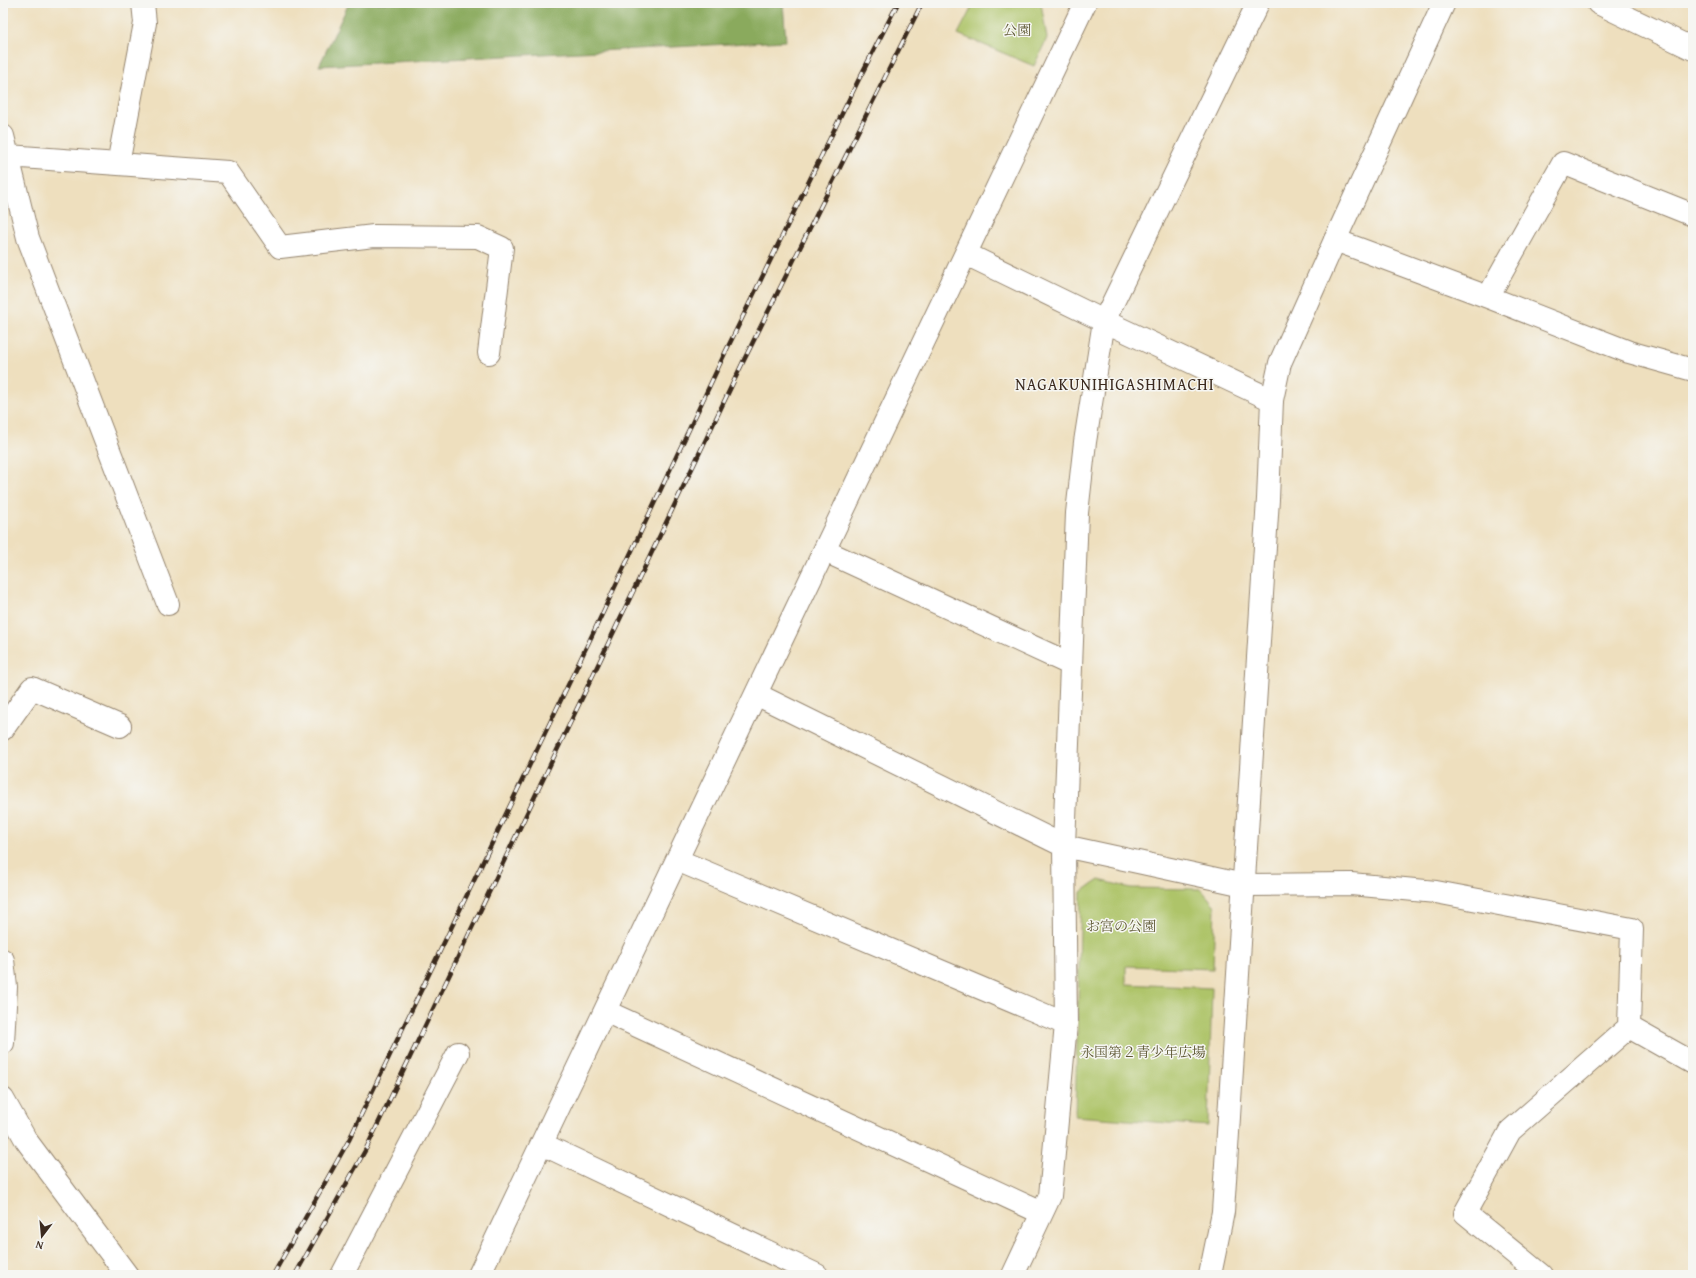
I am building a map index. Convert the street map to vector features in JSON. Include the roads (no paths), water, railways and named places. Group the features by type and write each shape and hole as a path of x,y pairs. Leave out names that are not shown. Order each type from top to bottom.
{"street":[{"path":"118,164 145,23 144,3"},
{"path":"479,1275 825,552 1085,3"},
{"path":"1013,1275 1050,1196 1066,1024 1064,846 1077,513 1085,442 1104,321 1258,3"},
{"path":"1210,1275 1223,1212 1267,515 1272,400 1280,363 1444,3"},
{"path":"1598,3 1693,49"},
{"path":"168,604 28,238 6,146 118,164 228,172 280,247 374,236 478,237 502,248 489,353"},
{"path":"1488,297 1562,163 1693,215"},
{"path":"1335,240 1488,297 1629,352 1693,370"},
{"path":"966,254 1272,400"},
{"path":"825,552 1070,664"},
{"path":"3,730 32,688 120,726"},
{"path":"756,694 1064,846 1244,885 1351,884 1436,892 1632,929 1629,1027 1510,1131 1465,1213 1541,1275"},
{"path":"677,860 1066,1024"},
{"path":"3,960 6,987 3,1043"},
{"path":"605,1011 1042,1213"},
{"path":"1629,1027 1693,1063"},
{"path":"342,1275 458,1053"},
{"path":"3,1099 26,1140 128,1275"},
{"path":"542,1144 817,1275"}],"railway":[{"path":"273,1275 349,1140 596,627 725,353 858,81 898,3"},
{"path":"295,1275 366,1149 743,362 922,3"}],"district":[{"name":"NAGAKUNIHIGASHIMACHI","path":"1115,384"}],"park label":[{"name":"公園","path":"1017,30"},
{"name":"お宮の公園","path":"1121,926"},
{"name":"永国第２青少年広場","path":"1143,1052"}]}
